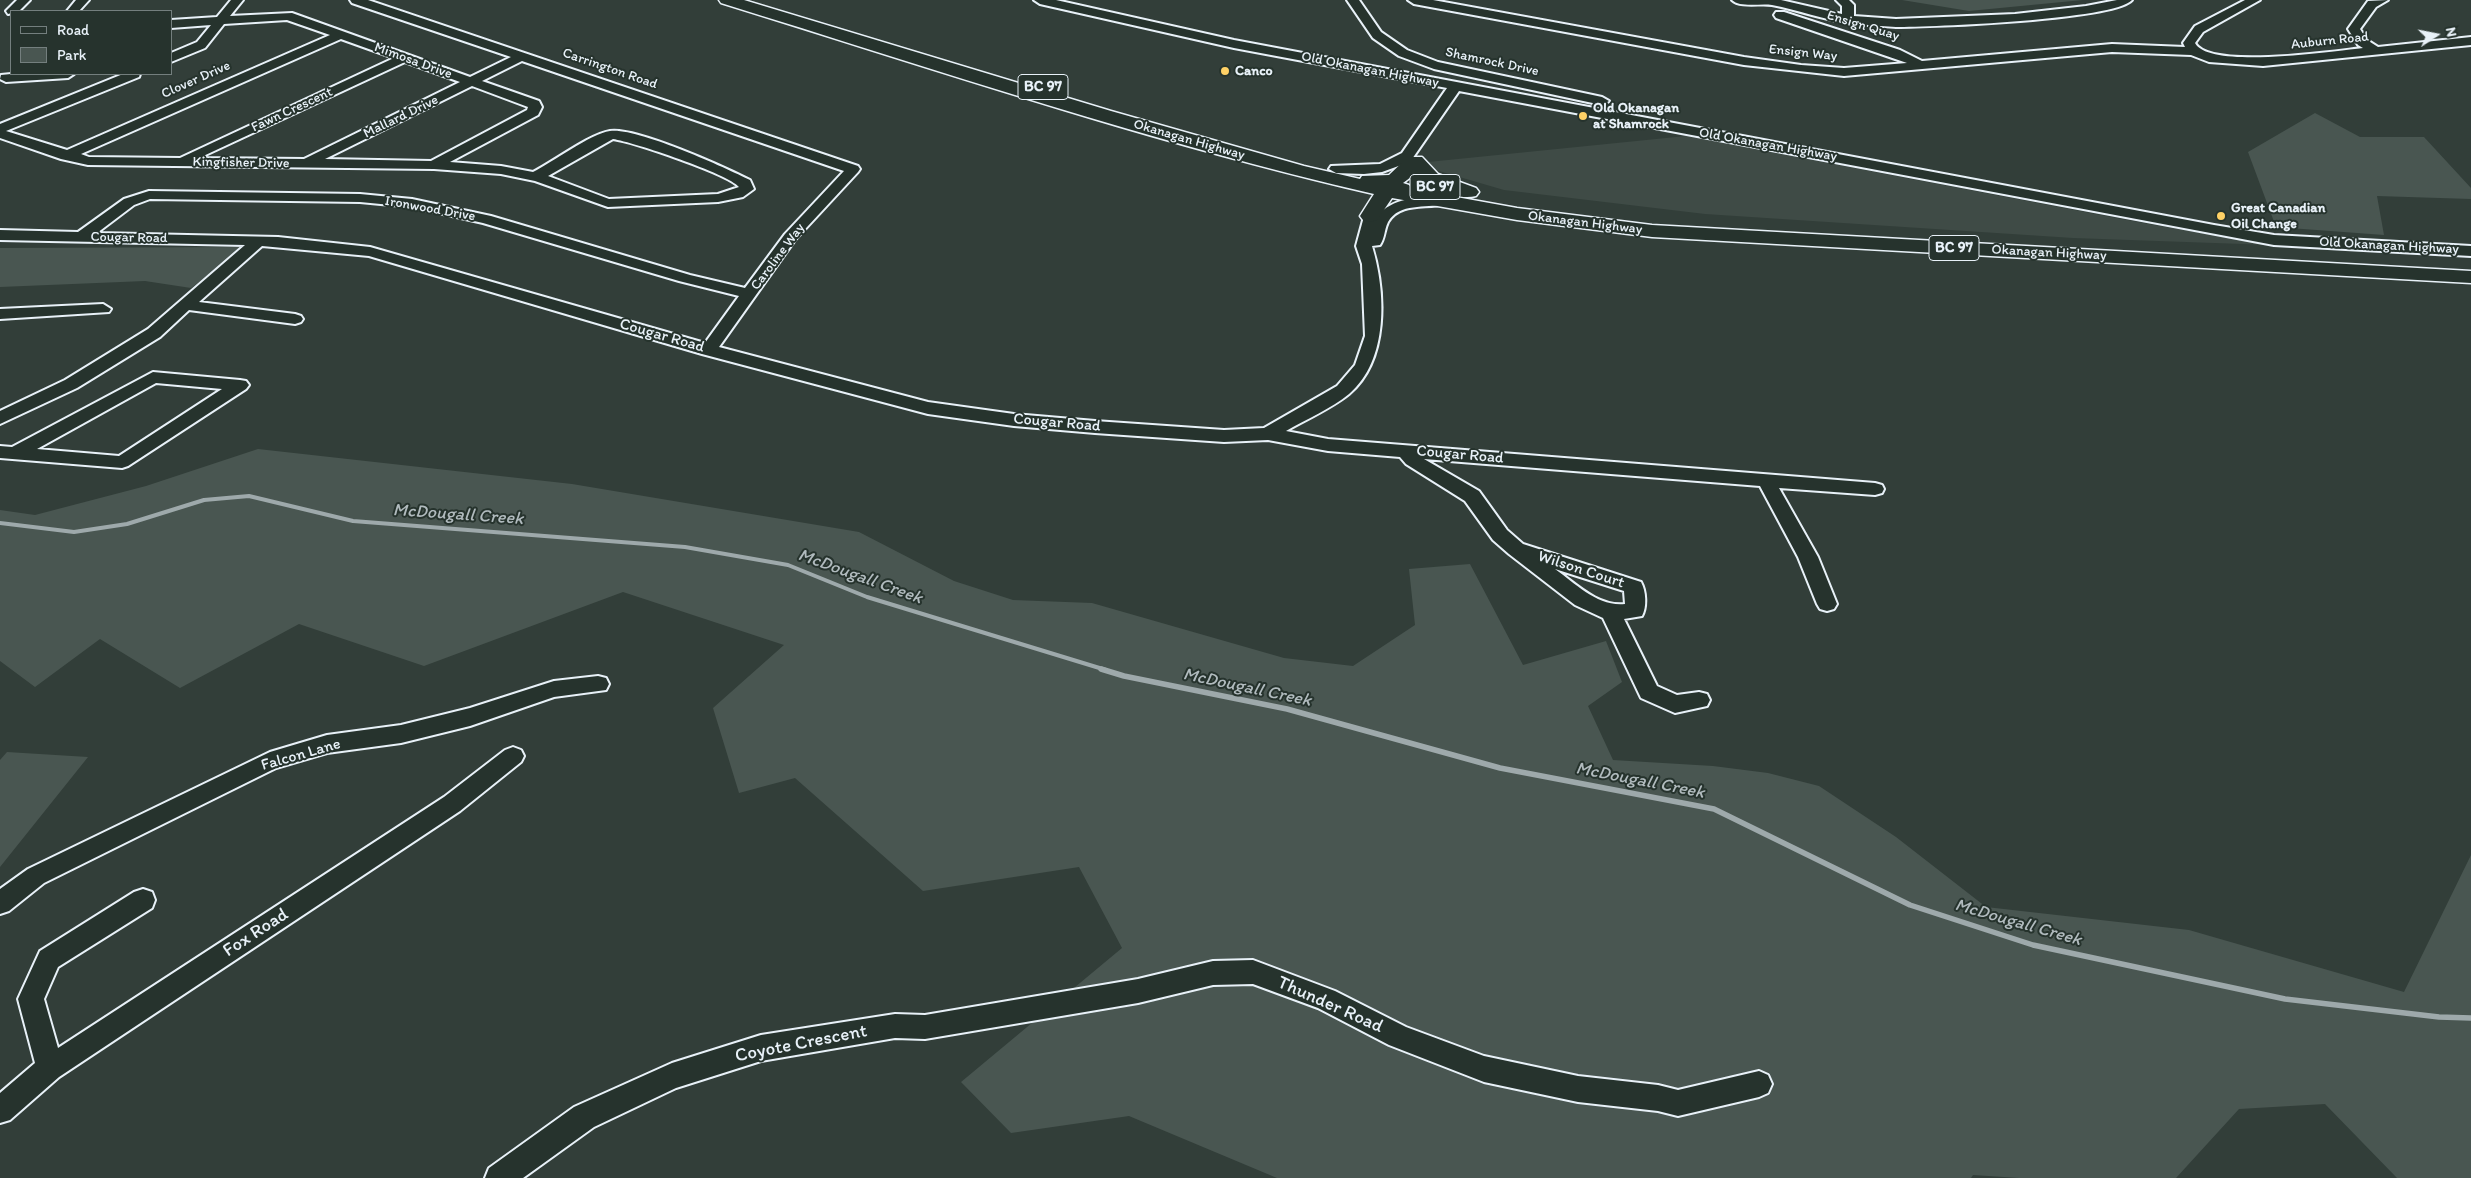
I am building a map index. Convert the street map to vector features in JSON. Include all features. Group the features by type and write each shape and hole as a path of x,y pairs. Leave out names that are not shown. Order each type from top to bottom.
{"highway":[{"name":"Okanagan Highway","path":"727,0 1123,120 1299,171 1390,185"},
{"name":"Okanagan Highway","path":"750,0 1250,148 1390,185 1439,201 1526,215 1652,231 2471,277"},
{"path":"1370,216 1390,185 1405,175 1415,162 1424,176 1438,183 1476,194"},
{"path":"1299,171 1356,191 1362,197 1370,216"},
{"path":"1390,185 1441,195 1476,194"},
{"name":"Okanagan Highway","path":"1476,194 1561,207 1770,229 2471,267"}],"street":[{"path":"14,10 24,0"},
{"path":"74,10 83,0"},
{"path":"172,58 201,45 237,0"},
{"name":"Carrington Road","path":"356,0 853,169"},
{"name":"Old Okanagan Highway","path":"1040,0 1234,44 2261,238 2471,251"},
{"name":"Shamrock Drive","path":"1352,0 1377,35 1403,53 1434,65 1618,105 1633,112 1641,122"},
{"name":"Ensign Way","path":"1414,0 1600,35 1801,69 1844,72 2112,48 2194,51"},
{"path":"1737,0 1770,0 1848,19 1896,23 1968,21 2086,10 2126,0"},
{"name":"Ensign Quay","path":"1737,0 1851,39 1893,50 1921,66"},
{"path":"1842,0 1848,5 1848,19"},
{"path":"2194,51 2189,43 2200,29 2254,0"},
{"path":"2376,51 2362,42 2354,29 2372,4 2382,0"},
{"name":"Mimosa Drive","path":"172,24 288,16 472,81 534,104 536,107 524,117 434,165"},
{"name":"Clover Drive","path":"66,156 340,35"},
{"name":"Auburn Road","path":"2194,51 2209,58 2263,62 2471,41"},
{"name":"Mallard Drive","path":"306,164 522,56"},
{"name":"Fawn Crescent","path":"180,162 404,58"},
{"path":"4,79 55,75"},
{"path":"0,129 132,75"},
{"path":"1336,170 1371,170 1388,168 1397,164 1407,156 1455,87"},
{"path":"1415,162 1426,140 1429,126"},
{"name":"Kingfisher Drive","path":"0,134 66,156 88,161 434,165 487,169 535,177 611,135 631,139 728,173 746,183 747,189 738,194 718,198 608,203 537,177"},
{"name":"Caroline Way","path":"708,350 790,237 853,169"},
{"name":"Ironwood Drive","path":"81,237 129,202 149,195 360,198 412,203 486,219 685,278 750,294"},
{"path":"1268,434 1343,390 1363,366 1373,336 1370,264 1381,220 1386,214 1402,204 1439,201"},
{"path":"1370,216 1364,246 1370,264"},
{"name":"Cougar Road","path":"0,235 258,241 322,244 370,252 708,350 928,408 1014,420 1224,436 1268,434 1328,445 1875,489"},
{"path":"0,418 71,384 154,333 258,241"},
{"path":"185,305 295,319"},
{"path":"1,318 103,309"},
{"path":"153,377 240,385 122,462 9,452 153,377"},
{"name":"Wilson Court","path":"1405,451 1412,460 1457,484 1472,496 1500,535 1516,549 1582,600 1611,613 1635,611 1634,587 1516,549"},
{"path":"1766,480 1808,557 1818,586 1827,604"},
{"path":"1611,613 1649,692 1675,704 1699,700"},
{"name":"Falcon Lane","path":"0,903 36,876 270,761 327,744 401,734 470,717 554,689 598,684"},
{"name":"Fox Road","path":"0,1110 50,1068 452,804 513,756"},
{"path":"50,1068 31,999 49,959 143,900"},
{"name":"Thunder Road","path":"894,1026 926,1027 1138,991 1214,973 1253,972 1326,999 1398,1036 1484,1069 1578,1089 1658,1098 1678,1103 1759,1084"},
{"name":"Coyote Crescent","path":"499,1178 584,1117 672,1076 761,1048 894,1026"}],"shaded area":[{"path":"1686,136 2143,223 2271,245 2073,238 1705,214 1504,190 1432,169 1428,162"}],"green space":[{"path":"1902,0 2083,0 1969,11"},
{"path":"2315,113 2360,137 2424,137 2471,188 2471,199 2377,196 2384,235 2276,227 2248,152"},
{"path":"245,247 191,288 145,281 0,287 0,248"},
{"path":"258,449 572,484 859,532 954,581 1013,600 1092,603 1284,658 1353,666 1415,625 1409,569 1470,564 1523,665 1606,641 1622,682 1588,706 1613,760 1713,766 1768,773 1819,786 1896,837 1986,907 2189,930 2404,992 2471,855 2471,1178 2397,1178 2325,1104 2239,1109 2176,1178 2019,1178 1973,1175 1971,1178 1277,1178 1129,1116 1011,1133 961,1082 1122,948 1079,867 923,891 795,778 739,793 713,708 784,645 623,592 424,666 299,624 180,688 100,639 35,687 0,661 0,510 35,515 146,486"},
{"path":"7,752 88,757 0,867 0,760"}],"waterway":[{"name":"McDougall Creek","path":"0,523 74,532 127,524 204,500 249,496 353,521 685,547 788,565 867,597 1106,670"},
{"name":"McDougall Creek","path":"1101,669 1124,676 1287,709 1500,768 1714,809 1910,905 2033,945 2285,999 2439,1017 2471,1018"}],"place":[{"name":"Canco","path":"1225,71"},
{"name":"Old Okanagan at Shamrock","path":"1583,116"},
{"name":"Great Canadian Oil Change","path":"2221,216"}]}
